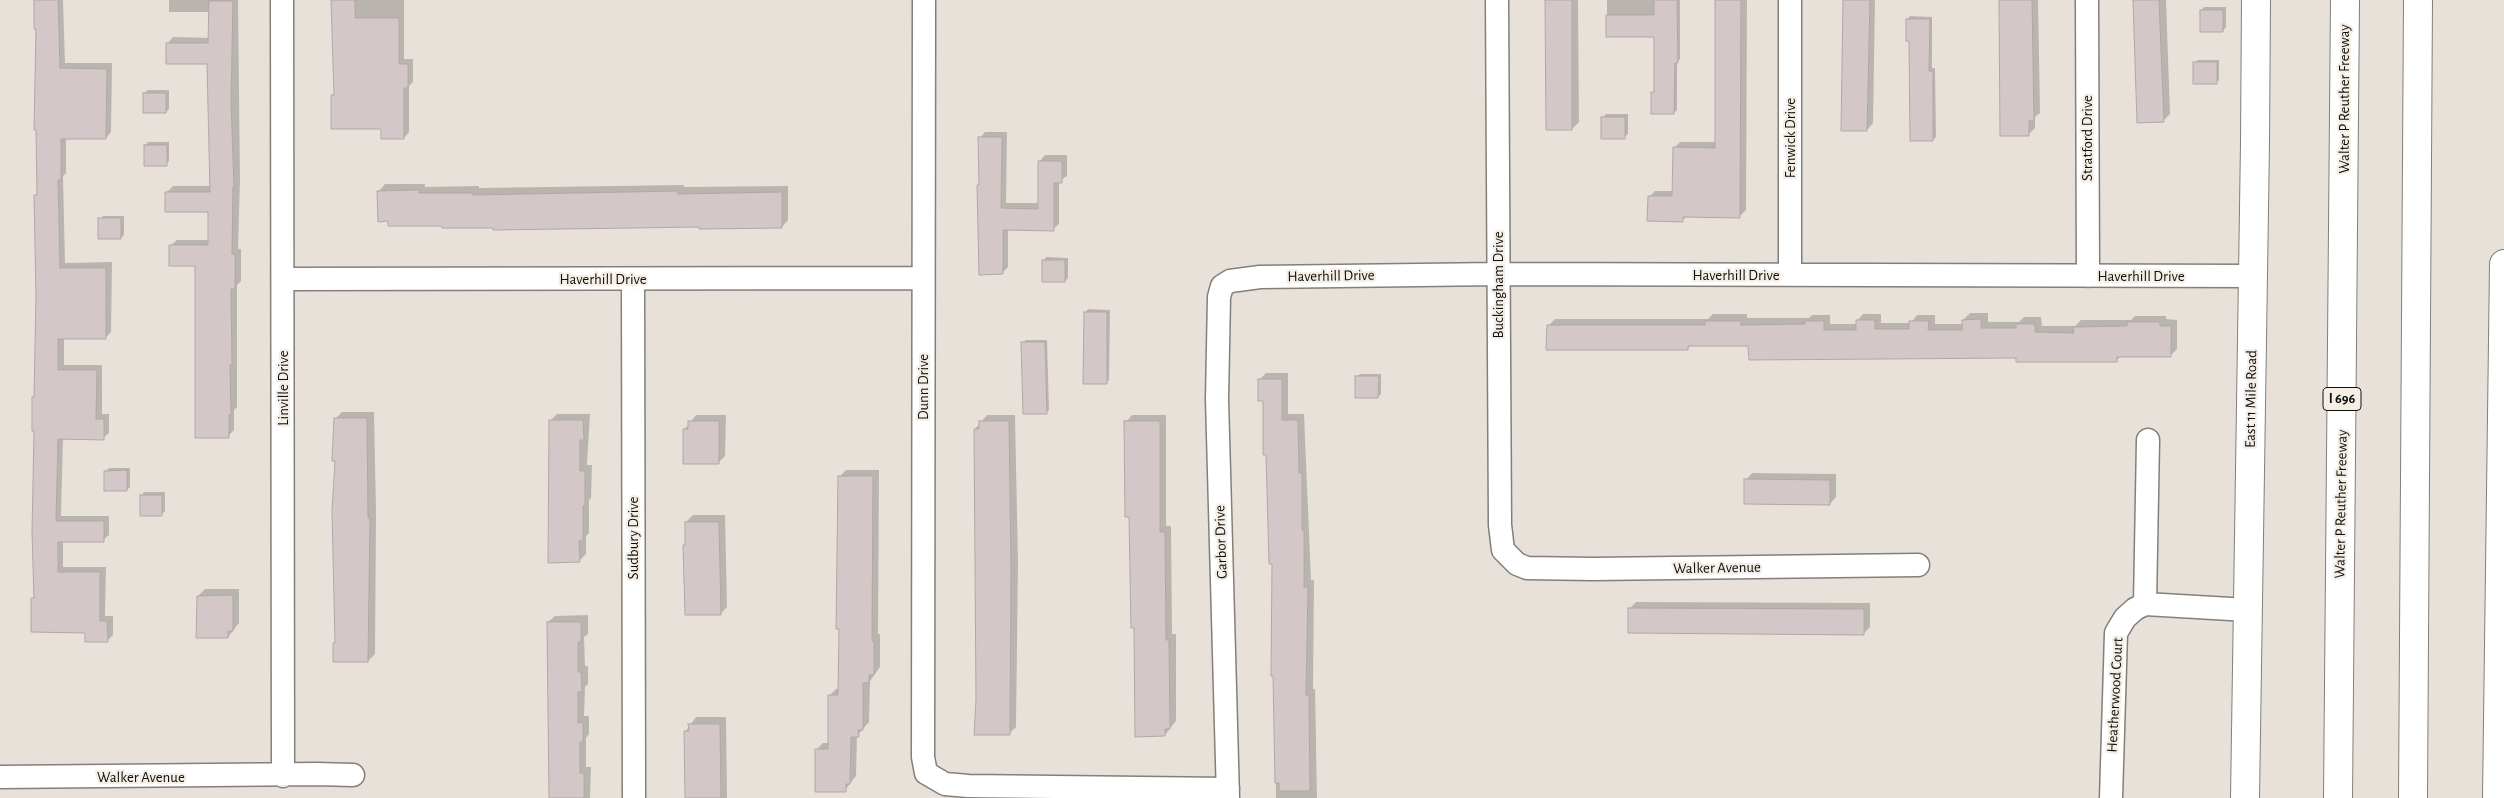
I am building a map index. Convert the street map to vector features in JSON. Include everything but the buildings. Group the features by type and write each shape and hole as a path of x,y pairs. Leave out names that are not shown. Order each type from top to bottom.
{"main road":[{"name":"East 11 Mile Road","path":"2245,798 2256,0"},
{"name":"Walter P Reuther Freeway","path":"2338,798 2345,0"},
{"path":"2412,798 2418,0"},
{"path":"2497,798 2504,264"}],"street":[{"name":"Linville Drive","path":"282,0 283,776"},
{"name":"Dunn Drive","path":"924,0 923,756 926,773 945,784 968,786 1228,793"},
{"name":"Buckingham Drive","path":"1497,0 1500,525 1503,550 1517,564"},
{"name":"Fenwick Drive","path":"1790,0 1790,275"},
{"name":"Stratford Drive","path":"2087,0 2088,276"},
{"name":"Haverhill Drive","path":"1222,286 1240,278 1498,274 2252,276"},
{"name":"Haverhill Drive","path":"283,279 923,278"},
{"name":"Sudbury Drive","path":"633,279 634,798"},
{"name":"Garbor Drive","path":"1222,286 1217,315 1217,399 1228,793"},
{"path":"2148,440 2145,604 2248,610"},
{"name":"Walker Avenue","path":"1517,564 1527,568 1593,569 1918,565"},
{"name":"Heatherwood Court","path":"2111,798 2116,632 2125,618 2135,609 2145,604"},
{"name":"Walker Avenue","path":"0,778 352,775"}]}
